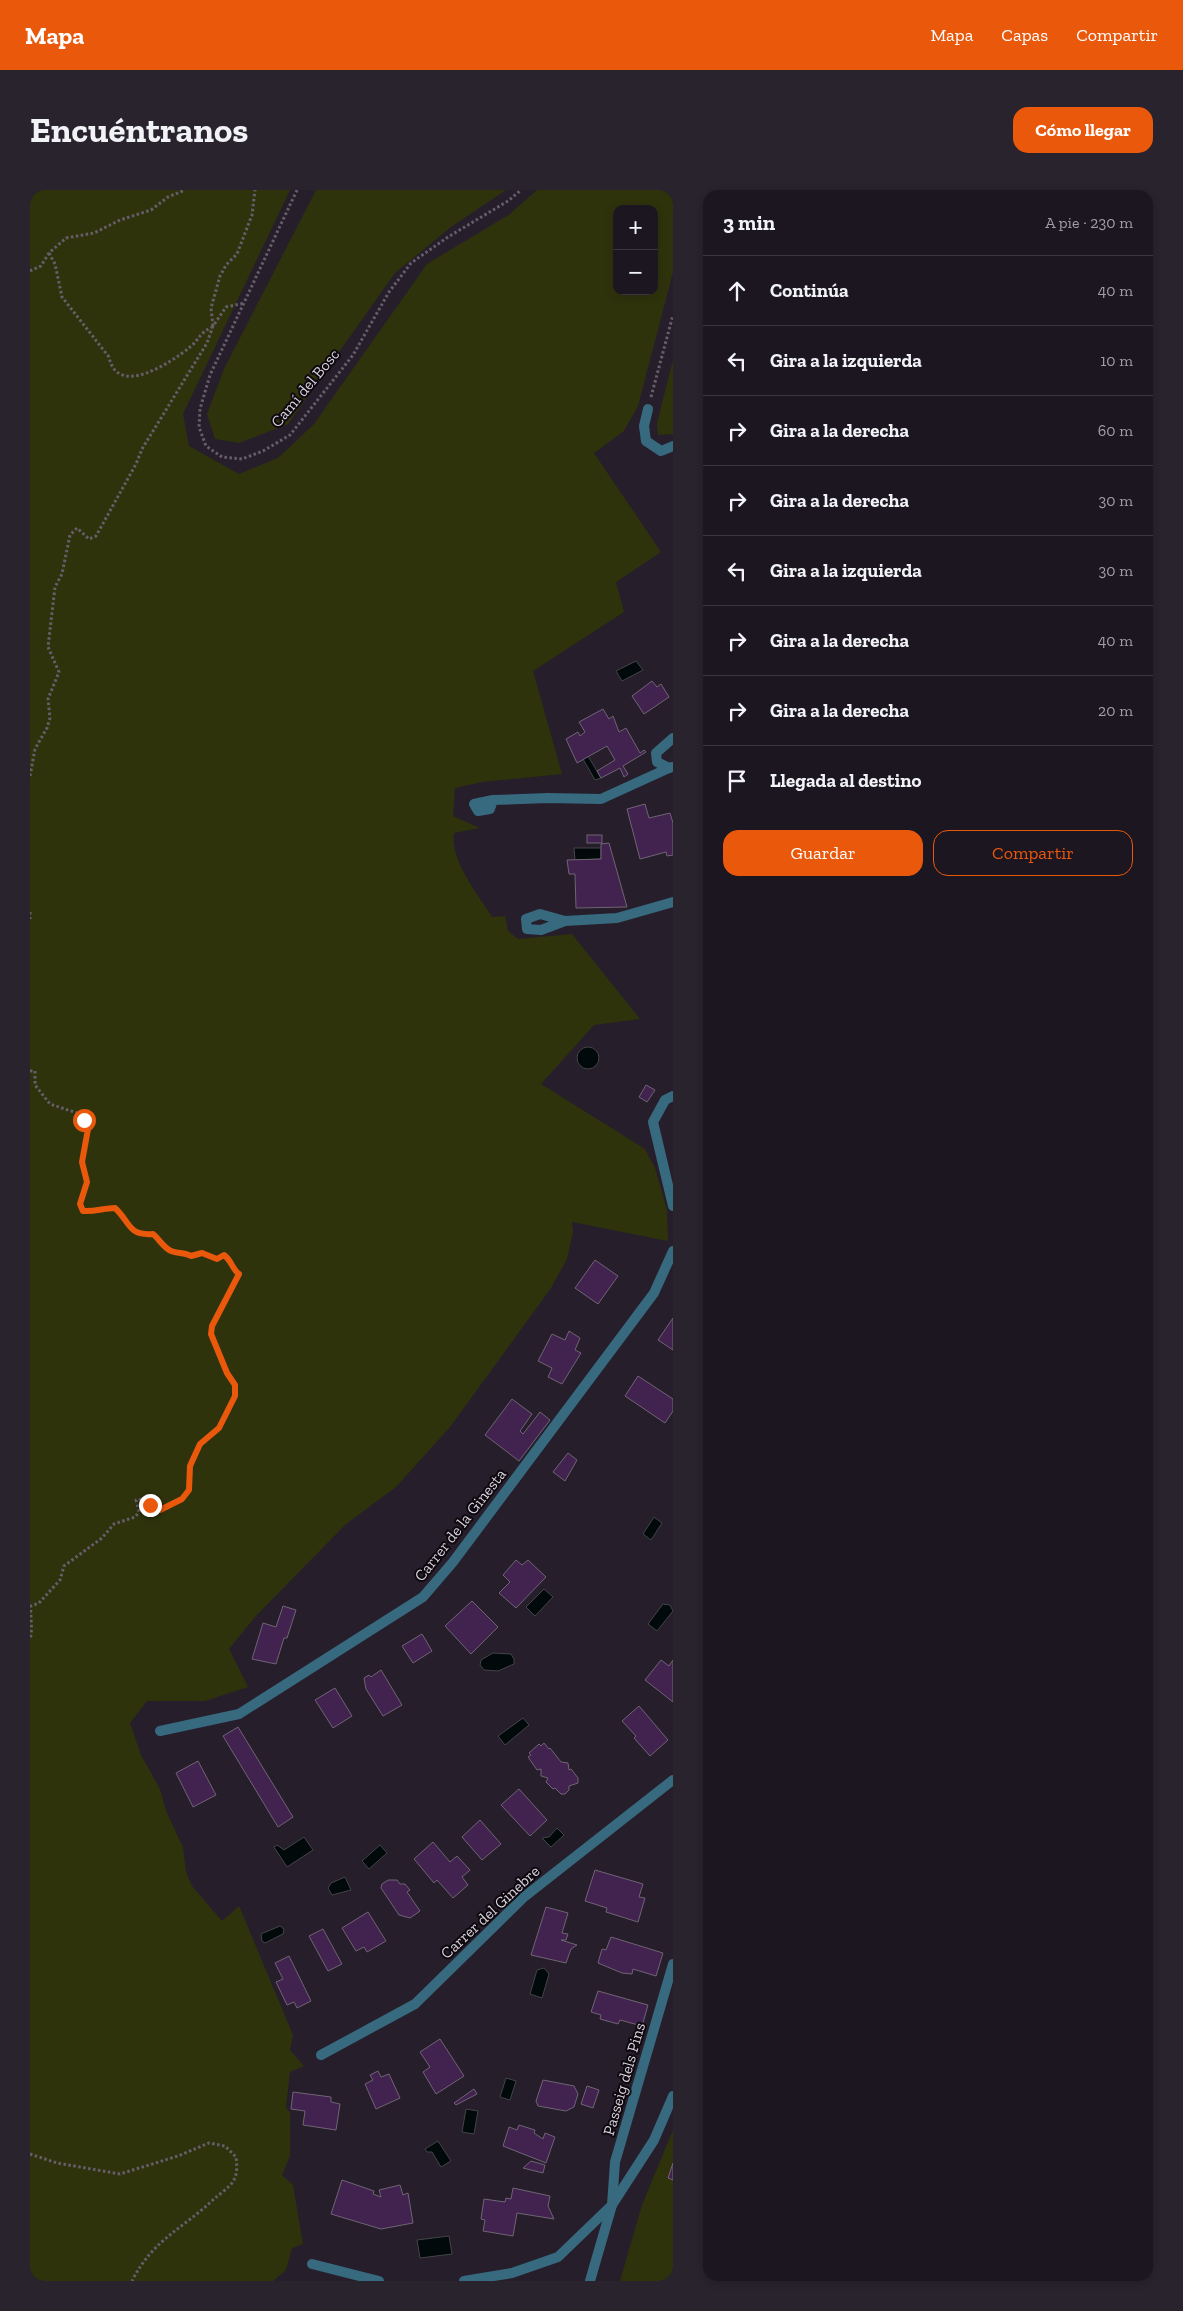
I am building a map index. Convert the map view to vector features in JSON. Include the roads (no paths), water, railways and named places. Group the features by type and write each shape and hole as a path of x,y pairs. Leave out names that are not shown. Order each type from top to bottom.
{"street":[{"path":"648,409 644,426 646,441 661,451 673,446"},
{"path":"671,768 657,762 656,753 673,738"},
{"path":"493,800 601,799 671,768"},
{"path":"566,920 617,918 673,902"},
{"path":"673,1096 665,1100 653,1122 673,1206"},
{"name":"Carrer de la Ginesta","path":"160,1731 239,1714 423,1597 453,1562 654,1293 673,1252"},
{"name":"Carrer del Ginebre","path":"321,2054 415,2004 524,1897 673,1780"},
{"name":"Passeig dels Pins","path":"612,2205 615,2162 673,1964"},
{"path":"464,2281 512,2273 558,2257 612,2205 654,2140 673,2096"},
{"path":"590,2281 612,2205"},
{"path":"312,2264 379,2281"}]}
